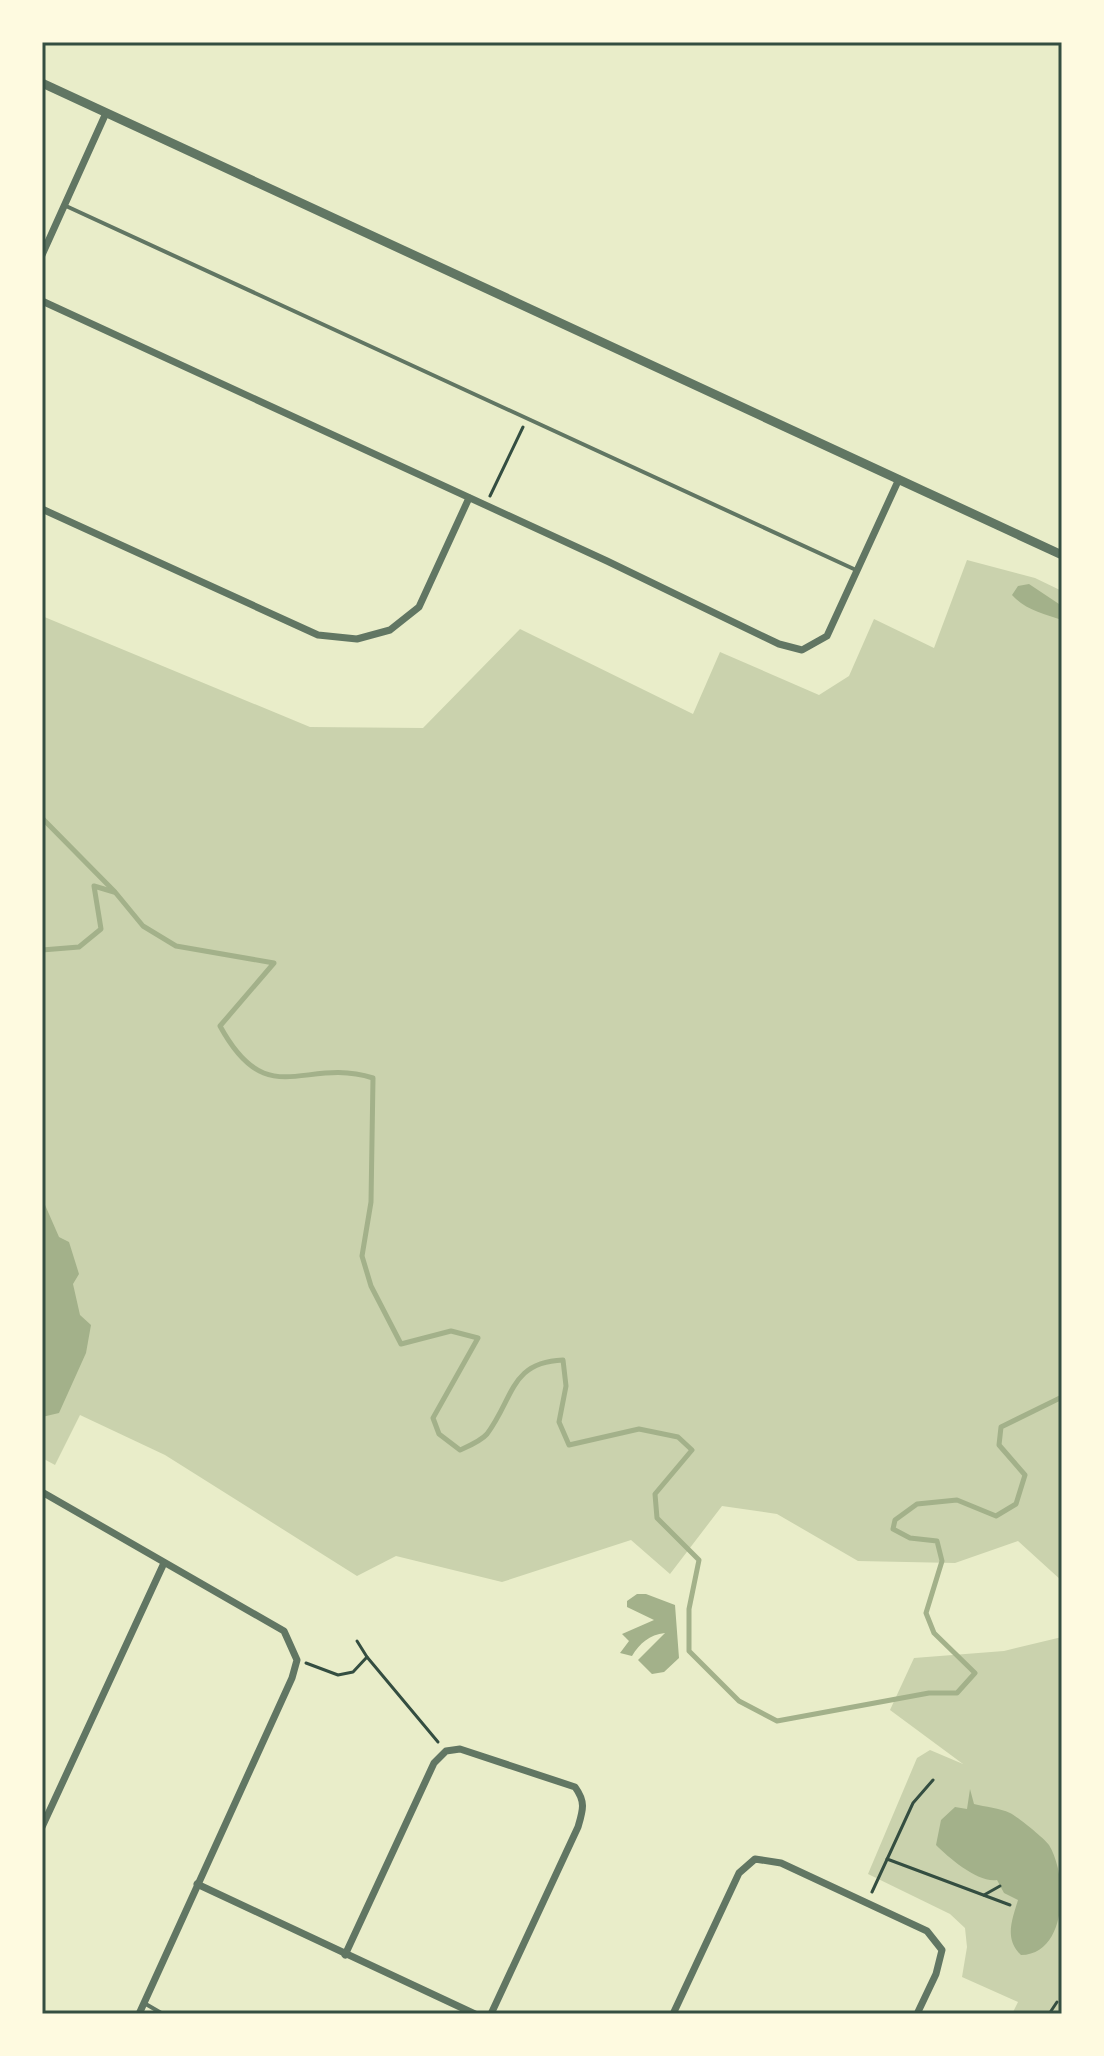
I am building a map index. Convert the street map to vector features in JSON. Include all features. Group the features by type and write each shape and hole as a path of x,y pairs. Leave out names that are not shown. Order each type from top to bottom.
{"street":[{"path":"42,83 1062,555"},
{"path":"42,255 106,113"},
{"path":"42,301 607,561 779,644 802,650 827,636 899,479"},
{"path":"42,509 318,635 357,639 390,630 419,607 469,498"},
{"path":"42,1492 284,1631 297,1660 292,1678 139,2014"},
{"path":"42,1827 164,1563"},
{"path":"345,1955 434,1763 446,1751 460,1749 575,1787 583,1798 578,1827 491,2014"},
{"path":"673,2014 739,1873 755,1859 781,1863 927,1931 942,1950 936,1974 917,2014"},
{"path":"197,1884 475,2014"}],"lane":[{"path":"66,206 856,570"},
{"path":"144,2003 163,2014"}],"path":[{"path":"490,496 527,418"},
{"path":"357,1641 446,1751"},
{"path":"297,1660 338,1675 353,1672 367,1657"},
{"path":"867,1903 913,1803 933,1780"},
{"path":"887,1859 1010,1905"},
{"path":"984,1895 1000,1886"},
{"path":"1049,2014 1057,2002"}],"shaded area":[{"path":"967,560 1035,578 1062,591 1062,1581 1018,1541 955,1563 858,1561 777,1514 722,1506 670,1574 631,1540 502,1582 396,1556 357,1576 165,1455 80,1415 55,1465 42,1458 42,616 310,727 423,728 520,629 693,714 720,652 819,695 849,676 874,619 934,648"},
{"path":"1029,584 1062,606 1062,620 1029,608 1012,595 1018,586"},
{"path":"42,1198 59,1237 69,1242 79,1274 73,1284 80,1315 91,1325 86,1353 59,1413 42,1417"},
{"path":"637,1594 646,1594 675,1605 679,1658 664,1672 652,1674 638,1660 665,1633 646,1640 632,1656 620,1653 629,1641 622,1634 654,1620 627,1607 627,1601"},
{"path":"1062,1637 1062,2014 1012,2014 1018,2002 962,1977 967,1947 965,1928 950,1914 868,1874 917,1758 930,1750 963,1764 890,1710 914,1658 1004,1651"},
{"path":"970,1789 974,1804 1014,1815 1047,1842 1055,1859 1061,1893 1060,1911 1056,1928 1048,1942 1036,1951 1021,1955 1013,1942 1011,1929 1018,1900 1004,1893 997,1880 973,1874 936,1845 941,1820 955,1807 967,1809"}],"waterway":[{"path":"42,818 115,892 143,926 176,946 274,963 220,1026 238,1053 254,1068 271,1075 289,1077 349,1073 373,1078 371,1202 362,1256 371,1286 401,1344 451,1331 478,1338 433,1418 439,1434 460,1450 478,1441 496,1421 523,1375 546,1362 563,1360 566,1386 559,1422 569,1445 639,1429 678,1437 692,1450 655,1494 657,1518 699,1560 689,1609 689,1651 739,1701 777,1721 929,1693 957,1693 975,1673 934,1633 926,1613 942,1561 937,1541 910,1538 893,1529 895,1520 917,1504 957,1500 996,1516 1016,1504 1025,1475 999,1445 1001,1427 1062,1397"},
{"path":"42,950 79,947 101,929 94,886 114,892"}]}
